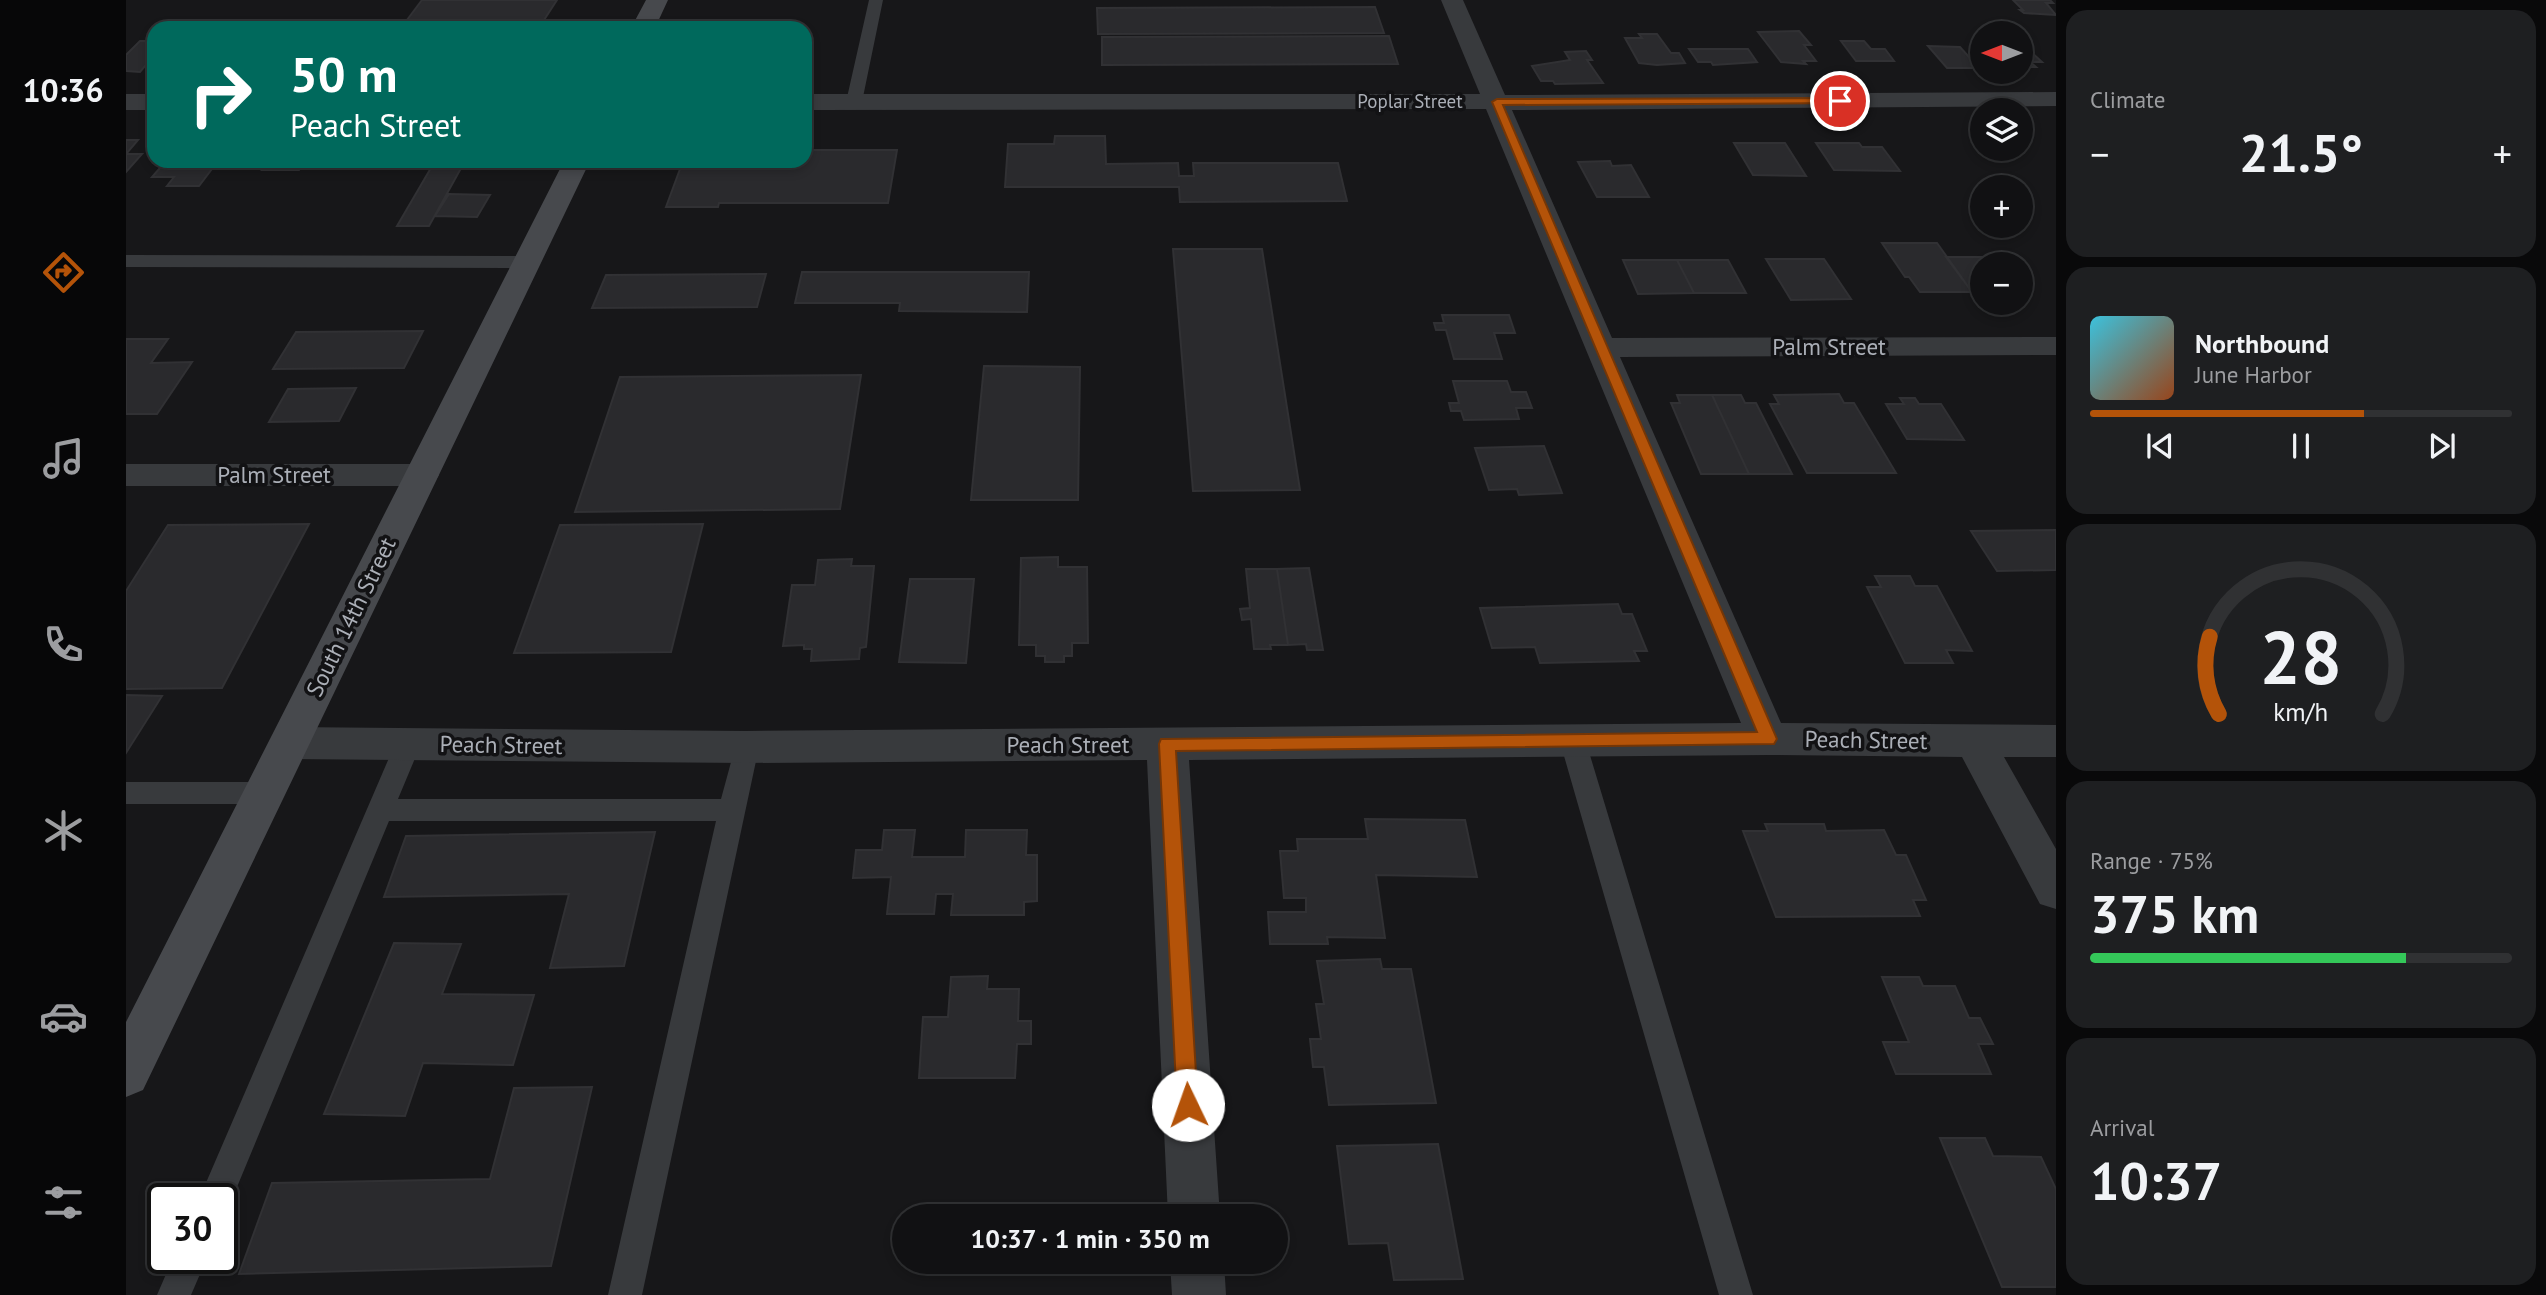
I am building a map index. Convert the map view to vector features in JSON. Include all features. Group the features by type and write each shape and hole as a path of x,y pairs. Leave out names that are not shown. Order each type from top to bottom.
{"main road":[{"path":"646,21 657,0"},
{"name":"South 14th Street","path":"126,1073 574,168"}],"street":[{"path":"1452,0 1768,739"},
{"name":"Poplar Street","path":"812,102 1558,104 2056,99"},
{"path":"126,102 147,102"},
{"name":"Palm Street","path":"1603,348 2056,346"},
{"name":"Palm Street","path":"126,475 422,475"},
{"name":"Peach Street","path":"289,743 746,747 1768,739 2056,741"},
{"path":"1974,741 2056,890"},
{"path":"1167,744 1193,1204"},
{"path":"1198,1274 1199,1295"}],"lane":[{"path":"854,102 876,0"},
{"path":"126,261 527,262"},
{"path":"1573,742 1736,1295"},
{"path":"222,1183 408,744"},
{"path":"625,1295 746,747"},
{"path":"126,793 265,793"},
{"path":"380,810 732,810"},
{"path":"174,1295 183,1274"}],"building":[{"path":"422,0 557,0 544,20 406,21"},
{"path":"2013,0 2050,0 2053,3 2046,3 2056,15 2024,13"},
{"path":"1375,7 1384,33 1098,34 1097,8"},
{"path":"1799,31 1811,45 1804,45 1816,61 1803,61 1806,64 1781,62 1758,32"},
{"path":"1639,34 1657,34 1671,53 1679,53 1685,63 1639,63 1625,38 1642,38"},
{"path":"1389,36 1398,64 1102,65 1102,37"},
{"path":"140,41 147,41 147,66 140,72 126,71 126,55"},
{"path":"1841,41 1864,41 1871,49 1885,49 1894,61 1856,61"},
{"path":"1928,46 1960,47 1970,58 1970,68 1947,68"},
{"path":"1689,49 1748,49 1757,62 1713,65 1711,62 1698,62"},
{"path":"1586,51 1592,60 1587,60 1603,83 1555,84 1553,81 1541,81 1532,66 1570,60 1565,52"},
{"path":"1055,136 1105,136 1106,164 1178,163 1179,176 1194,176 1193,163 1338,163 1347,201 1180,202 1179,187 1005,187 1008,144 1054,144"},
{"path":"126,140 138,140 126,154"},
{"path":"1734,143 1785,143 1806,176 1753,175"},
{"path":"1816,143 1859,143 1862,147 1882,147 1900,171 1834,170"},
{"path":"812,150 897,150 888,203 719,203 718,207 666,207 680,168 812,168"},
{"path":"126,154 142,154 126,172"},
{"path":"1610,161 1612,166 1631,165 1649,197 1597,197 1578,162"},
{"path":"160,168 213,168 199,186 167,186 174,177 152,177"},
{"path":"263,168 300,168 299,170 262,170"},
{"path":"431,168 461,168 429,226 397,226"},
{"path":"449,194 490,195 477,217 435,216"},
{"path":"1882,243 1937,243 1970,292 1920,292 1909,277 1905,277"},
{"path":"1173,249 1262,249 1300,490 1193,491"},
{"path":"1946,257 1970,257 1970,289"},
{"path":"1766,259 1824,259 1851,299 1791,300"},
{"path":"1623,260 1677,260 1694,293 1638,294"},
{"path":"1677,260 1728,260 1746,293 1694,293"},
{"path":"802,272 1029,272 1027,312 899,311 900,303 795,303"},
{"path":"766,274 757,307 592,308 606,275"},
{"path":"1442,315 1509,315 1515,333 1494,333 1502,359 1454,359 1446,330 1436,330 1434,323 1444,323"},
{"path":"423,331 404,368 273,369 296,332"},
{"path":"126,339 168,339 151,363 192,362 157,414 126,414"},
{"path":"984,366 1080,367 1078,500 971,500"},
{"path":"861,375 840,509 575,512 620,377"},
{"path":"1453,381 1507,381 1511,392 1526,392 1532,408 1516,408 1519,419 1464,420 1461,411 1451,411 1449,403 1459,403"},
{"path":"356,388 339,421 269,422 288,389"},
{"path":"1839,394 1844,403 1854,403 1896,473 1807,473 1770,404 1779,404 1774,395"},
{"path":"1677,395 1712,395 1749,474 1701,474 1671,403 1680,403"},
{"path":"1712,395 1741,395 1745,403 1756,403 1792,474 1749,474"},
{"path":"1900,398 1915,398 1919,404 1941,404 1964,440 1907,439 1886,404 1904,404"},
{"path":"1544,446 1562,493 1519,495 1517,489 1489,490 1475,448"},
{"path":"309,524 222,688 126,689 126,591 168,525"},
{"path":"703,524 671,652 514,653 560,525"},
{"path":"2056,530 2056,570 1997,571 1971,531"},
{"path":"1058,557 1058,567 1087,567 1088,643 1072,643 1072,656 1064,656 1064,662 1045,662 1045,656 1036,656 1036,645 1019,645 1021,558"},
{"path":"852,559 851,566 874,566 866,647 860,648 859,659 811,661 812,649 804,649 804,645 783,646 792,585 815,585 818,560"},
{"path":"1309,568 1323,650 1307,650 1306,644 1288,645 1277,569"},
{"path":"1246,569 1277,569 1288,645 1270,645 1271,649 1254,649 1251,619 1242,620 1240,609 1250,608"},
{"path":"1875,576 1910,576 1915,586 1937,586 1972,651 1946,650 1953,663 1905,663 1867,587 1881,587"},
{"path":"910,579 974,579 966,663 899,662"},
{"path":"1618,604 1622,614 1632,614 1647,651 1634,651 1639,661 1540,663 1535,647 1492,648 1480,608"},
{"path":"126,695 162,696 126,753"},
{"path":"1365,819 1465,820 1477,877 1376,875 1385,938 1327,937 1328,944 1270,944 1268,912 1306,912 1306,898 1284,898 1280,851 1298,851 1297,839 1368,839"},
{"path":"1765,824 1824,824 1826,831 1884,830 1896,855 1906,855 1926,900 1913,900 1920,916 1776,917 1743,831 1768,831"},
{"path":"884,830 915,830 912,857 965,857 966,830 1027,830 1026,855 1037,855 1037,901 1024,902 1024,915 951,915 953,894 936,894 934,914 887,914 891,877 853,878 856,850 882,850"},
{"path":"655,832 624,966 550,968 569,894 384,897 406,836"},
{"path":"394,943 461,944 442,994 534,995 513,1065 423,1063 405,1116 324,1114"},
{"path":"1380,959 1382,969 1411,969 1436,1103 1329,1105 1324,1067 1313,1067 1310,1039 1321,1039 1316,1004 1324,1004 1317,961"},
{"path":"988,976 987,989 1019,989 1018,1021 1031,1021 1031,1044 1017,1044 1015,1078 919,1078 923,1017 948,1017 951,977"},
{"path":"1882,977 1919,977 1923,986 1955,986 1969,1018 1980,1018 1993,1044 1978,1044 1991,1074 1896,1074 1883,1042 1909,1042"},
{"path":"592,1087 551,1266 239,1274 272,1183 490,1179 514,1088"},
{"path":"1940,1138 1985,1138 1993,1156 2041,1157 2056,1189 2056,1287 2002,1287"},
{"path":"1438,1144 1463,1279 1394,1280 1388,1243 1349,1244 1337,1146"}],"route":[{"path":"1188,1105 1167,744 1768,739 1497,102 1544,104 1840,101"}]}
